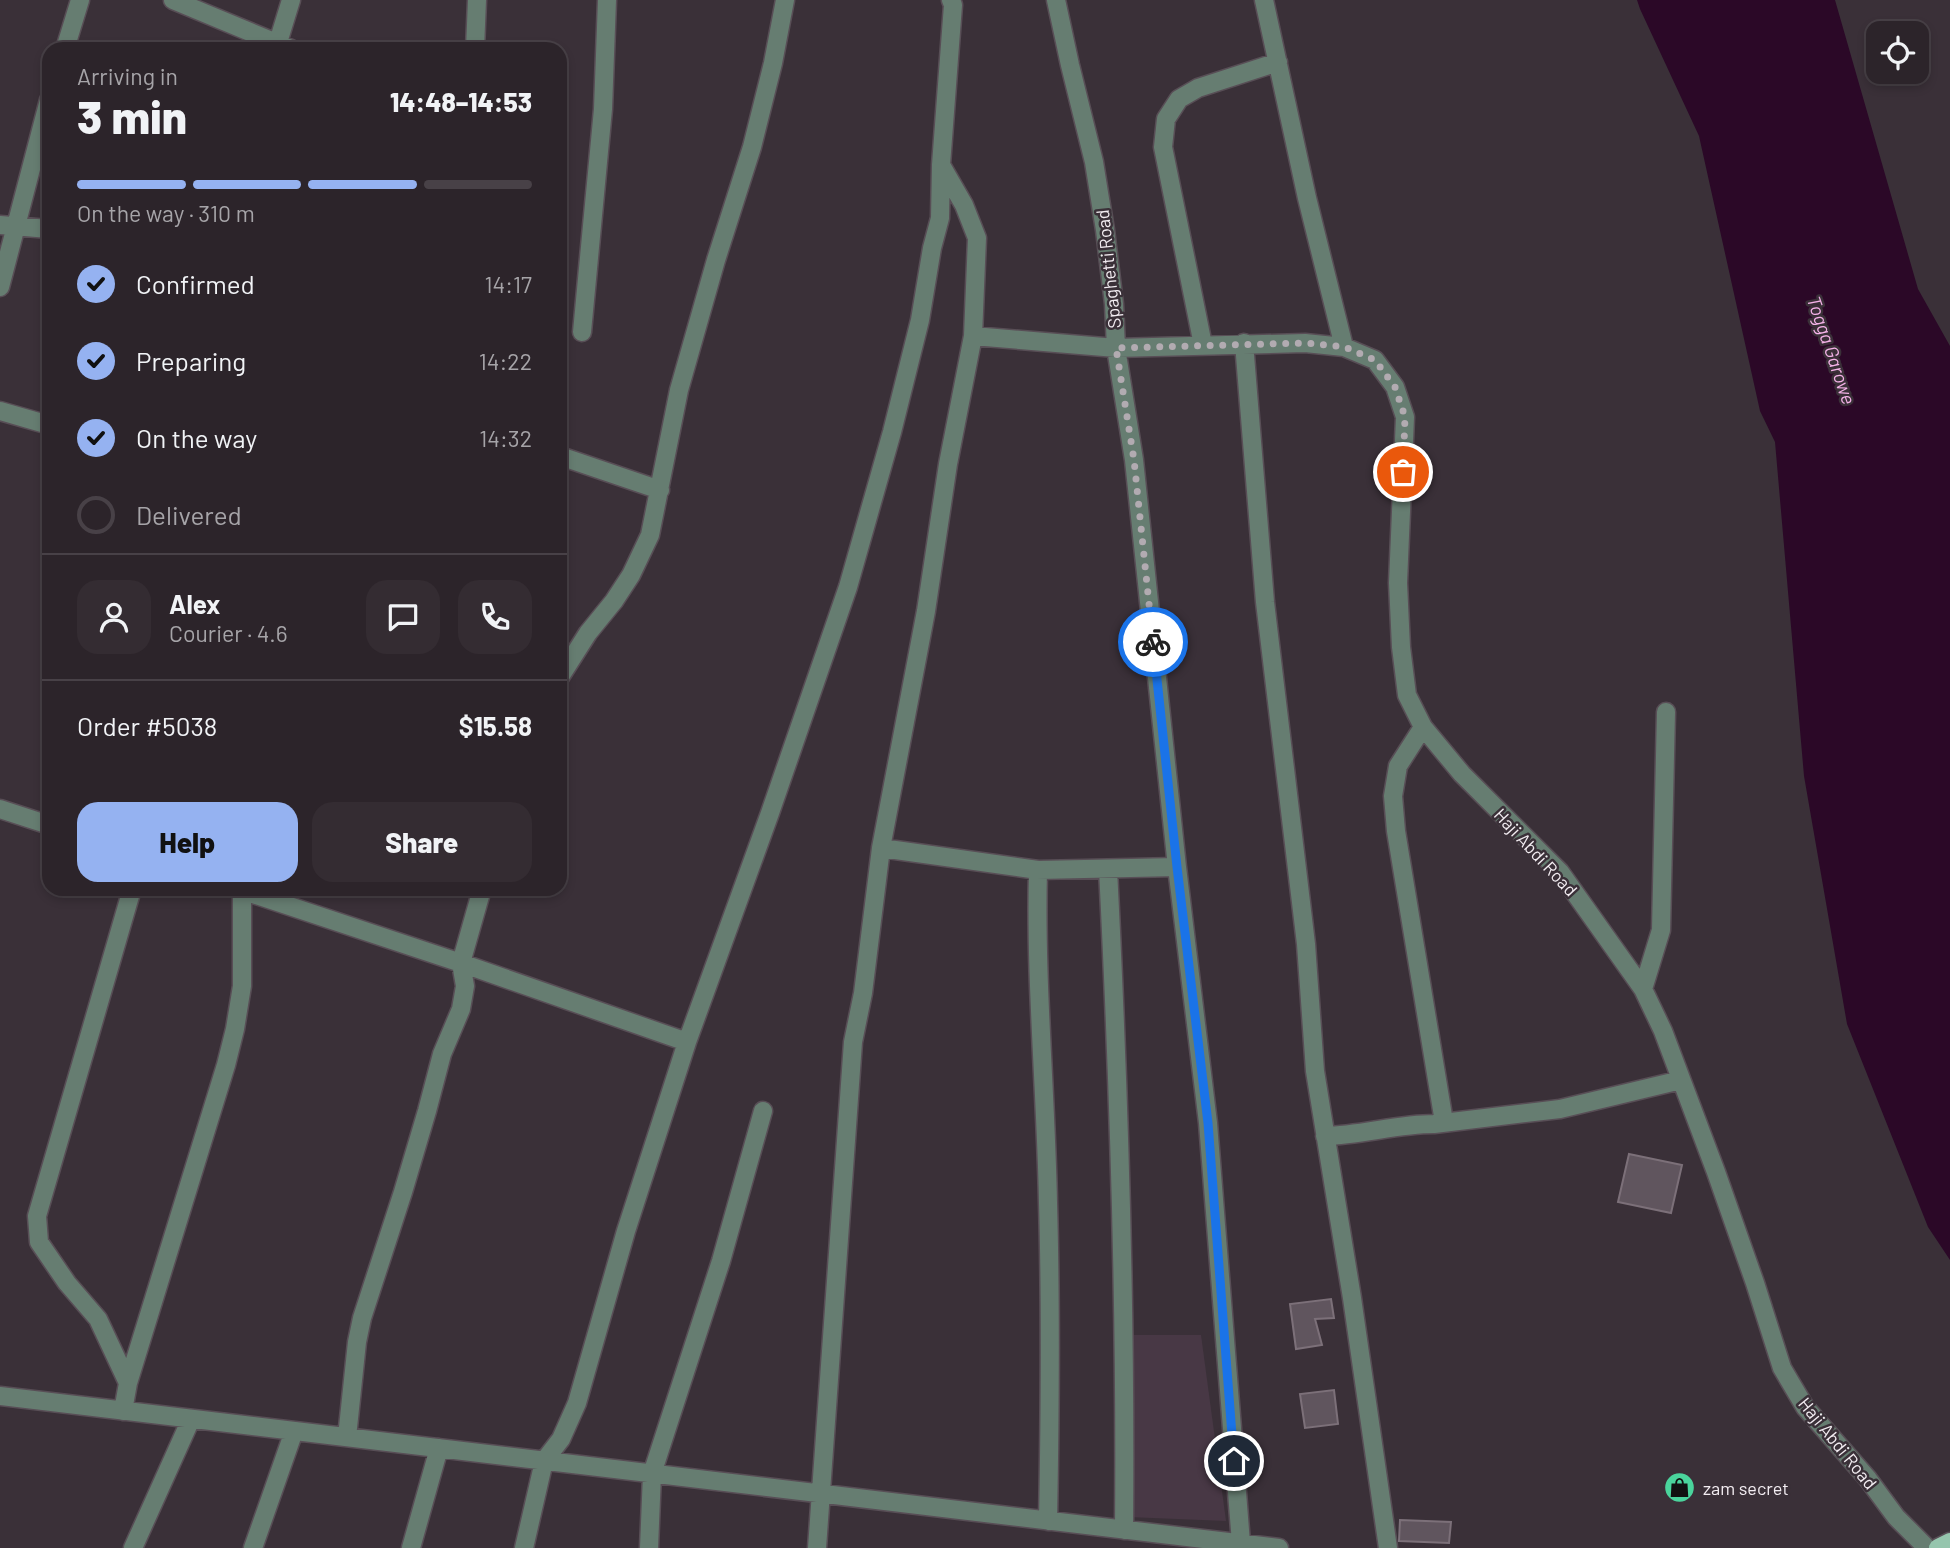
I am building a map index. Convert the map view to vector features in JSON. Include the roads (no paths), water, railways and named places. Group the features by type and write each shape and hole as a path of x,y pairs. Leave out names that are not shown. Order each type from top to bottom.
{"main road":[{"path":"1938,1548 1950,1542"}],"street":[{"path":"67,42 80,0"},
{"path":"173,0 270,42"},
{"path":"283,42 291,0"},
{"path":"475,42 477,0"},
{"path":"582,332 603,109 607,0"},
{"path":"567,666 587,633 614,601 631,575 650,535 679,390 752,147 785,0"},
{"path":"524,1548 544,1461 561,1439 577,1403 626,1231 687,1042 848,587 892,432 920,320 940,218 941,165 953,5 951,0"},
{"name":"Spaghetti Road","path":"1056,0 1094,162 1114,304 1116,348 1134,460 1177,867 1208,1123 1241,1543"},
{"path":"1264,0 1307,198 1345,347"},
{"path":"1203,345 1163,147 1166,119 1179,99 1198,88 1278,61"},
{"path":"0,287 8,226 42,122"},
{"path":"817,1548 853,1042 863,993 881,848 926,611 948,464 973,336 977,238 964,205 941,165"},
{"path":"8,226 42,228"},
{"name":"Haji Abdi Road","path":"973,336 1116,348 1305,343 1345,347 1375,360 1395,387 1405,417 1398,583 1401,647 1407,695 1423,727 1462,774 1560,872 1643,989 1663,1031 1740,1240 1782,1368 1805,1407 1868,1479 1896,1517 1927,1548"},
{"path":"1244,343 1265,603 1306,944 1315,1071 1352,1297 1388,1548"},
{"path":"0,411 42,423"},
{"path":"567,458 660,490"},
{"path":"1643,989 1661,930 1666,712"},
{"path":"1423,727 1398,766 1393,796 1396,831 1444,1122"},
{"path":"0,808 42,823"},
{"path":"881,848 1038,870 1177,867"},
{"path":"1108,869 1116,1027 1123,1272 1124,1530"},
{"path":"1038,870 1037,924 1048,1202 1048,1521"},
{"path":"128,1383 98,1320 67,1283 39,1241 37,1216 130,896"},
{"path":"123,1411 128,1383 235,1029 242,986 240,896"},
{"path":"261,896 687,1042"},
{"path":"346,1437 362,1318 403,1192 442,1054 461,1009 465,986 461,963 480,896"},
{"path":"1325,1136 1414,1124 1516,1115 1580,1105 1681,1080"},
{"path":"649,1548 652,1474 721,1261 763,1111"},
{"path":"0,1396 1279,1548"},
{"path":"133,1548 191,1419"},
{"path":"253,1548 294,1431"},
{"path":"411,1548 439,1448"}],"water":[{"name":"Togga Garowe","path":"1637,0 1835,0 1918,289 1950,346 1950,1260 1928,1227 1847,1024 1804,776 1775,442 1760,411 1699,136"}],"place":[{"name":"zam secret","path":"1680,1488"}]}
